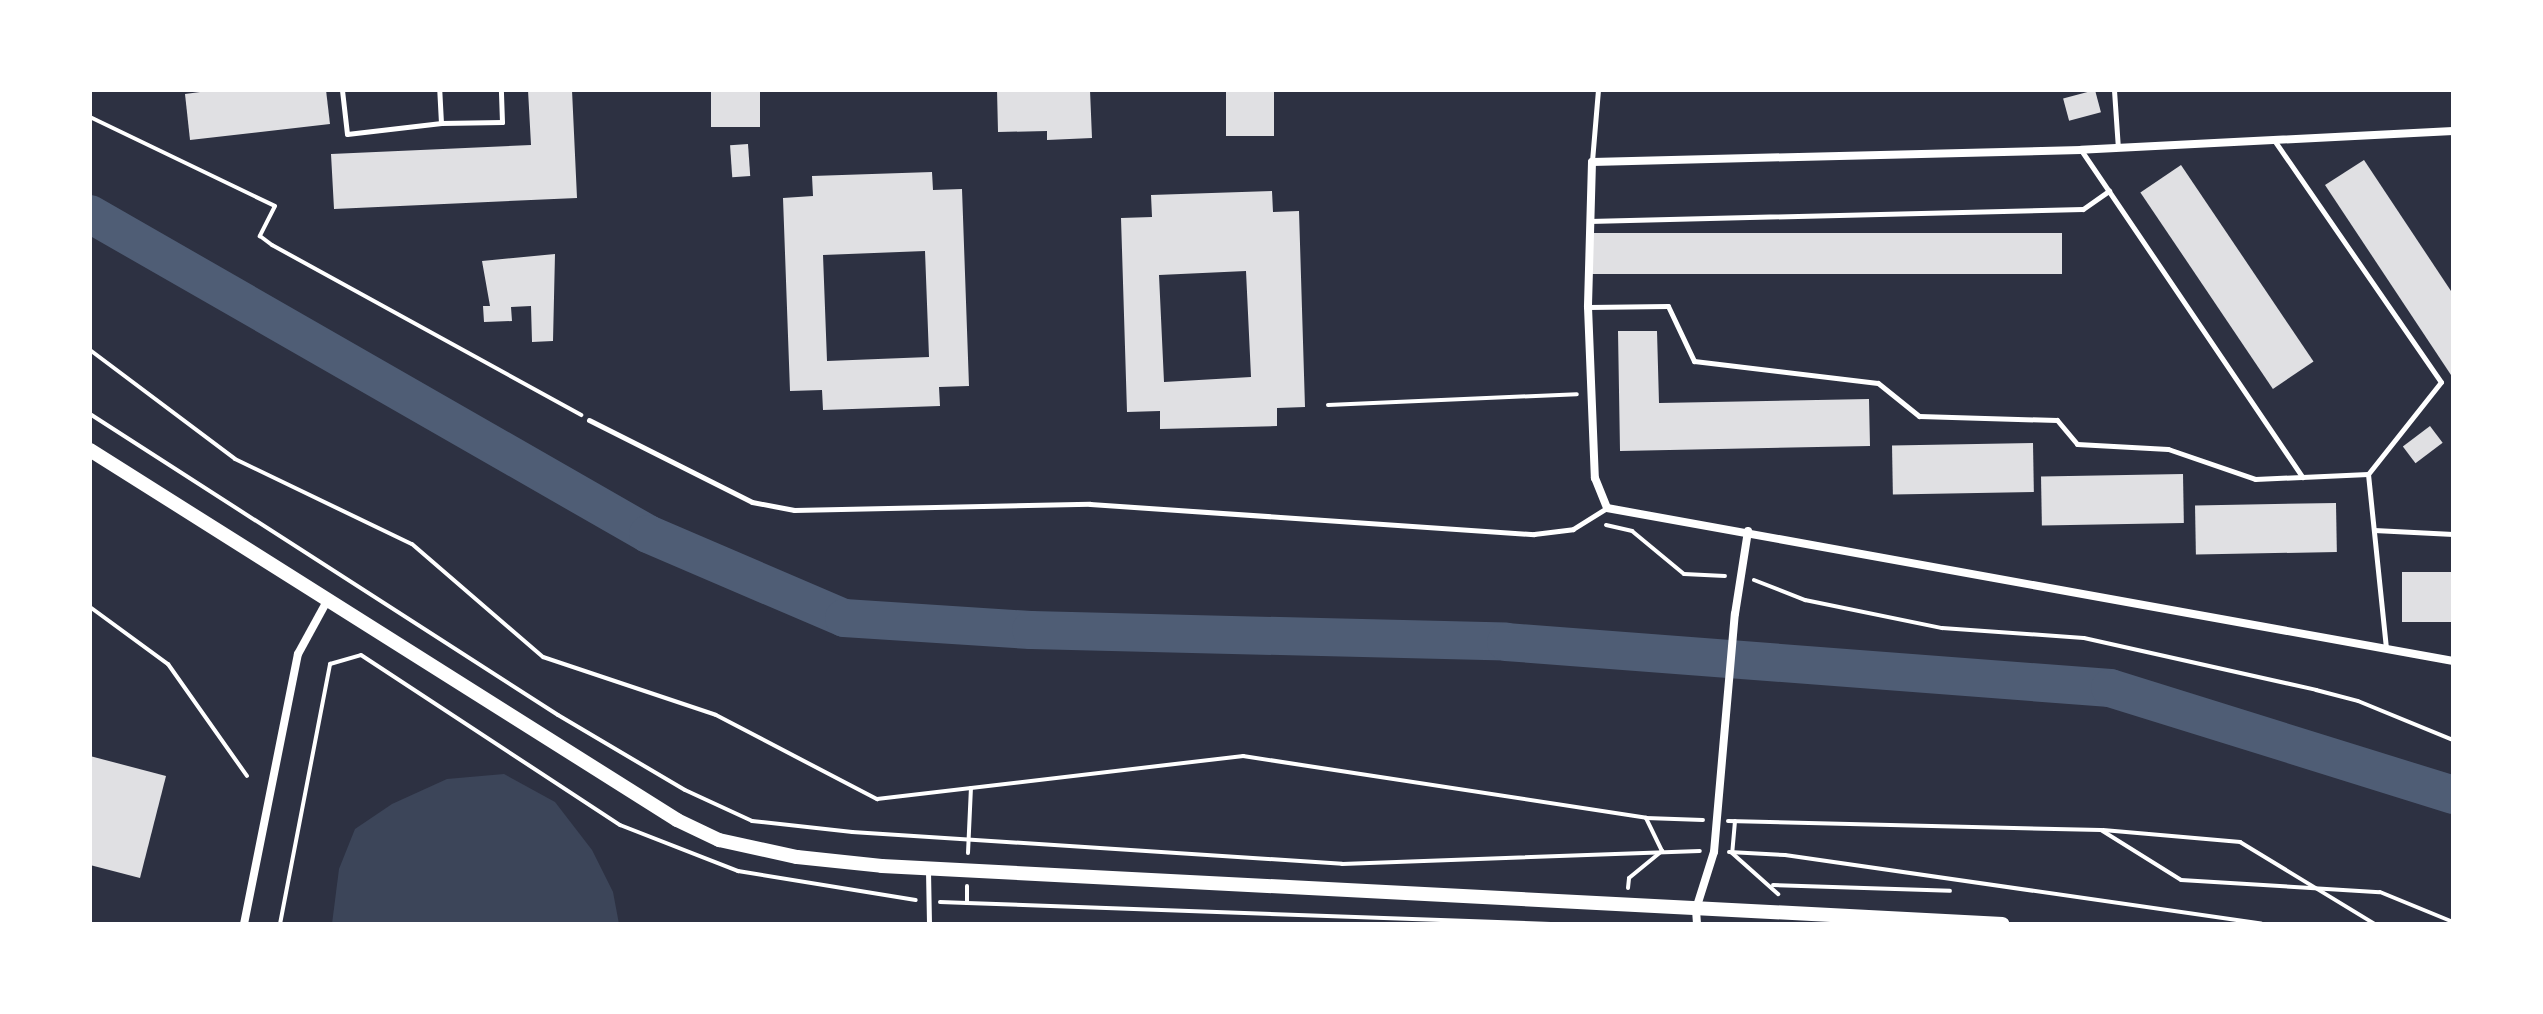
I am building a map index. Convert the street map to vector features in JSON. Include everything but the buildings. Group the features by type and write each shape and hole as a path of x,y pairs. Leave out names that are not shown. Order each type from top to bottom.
{"main road":[{"path":"90,450 677,820 719,840 797,857 1628,905 1697,917 1788,914 2003,924"}],"street":[{"path":"2452,134 2081,150 1592,162 1588,307 1595,478 1607,508 1748,531 2453,661"},
{"path":"1697,917 1714,852 1735,614 1748,531"},
{"path":"244,924 298,654 327,601"}],"lane":[{"path":"342,90 347,134 441,123 502,122 501,90"},
{"path":"439,90 441,123"},
{"path":"1592,162 1598,90"},
{"path":"2114,90 2118,148"},
{"path":"2274,140 2441,382 2368,474 2386,647"},
{"path":"2081,150 2302,477"},
{"path":"1588,221 2083,209 2109,191"},
{"path":"1588,307 1668,306 1694,361 1878,383 1919,416 2057,420 2077,444 2168,449 2255,479 2368,474"},
{"path":"589,420 752,502 794,510 1090,504 1534,534 1573,529 1607,508"},
{"path":"2374,530 2453,534"},
{"path":"928,866 929,924"}],"path":[{"path":"90,117 275,206 260,236 272,245 589,420"},
{"path":"90,350 235,459 412,544 543,657 716,715 877,799 1243,756 1646,818 2101,830 2240,842 2325,889 2375,924 2393,924"},
{"path":"1328,405 1592,393"},
{"path":"90,414 558,715 685,790 752,821 852,832 1342,864 1662,851 1785,855 2261,924"},
{"path":"1573,529 1606,525 1632,531 1684,574 1741,578 1771,584 1805,600 1942,628 2084,638 2358,701 2453,740"},
{"path":"90,607 168,664 247,776"},
{"path":"280,924 330,664"},
{"path":"1646,818 1662,851"},
{"path":"1732,853 1735,821"},
{"path":"2101,830 2181,880 2380,892 2453,922"},
{"path":"1628,905 1629,878 1662,851"},
{"path":"1732,853 1773,885 1788,914"},
{"path":"1773,885 1950,891"},
{"path":"929,902 967,903"}],"shaded area":[{"path":"504,774 555,802 592,850 613,892 619,924 332,924 339,869 355,829 392,804 447,779"}],"waterway":[{"path":"90,214 648,534 844,618 1031,630 1506,642 2110,688 2453,795"}]}
